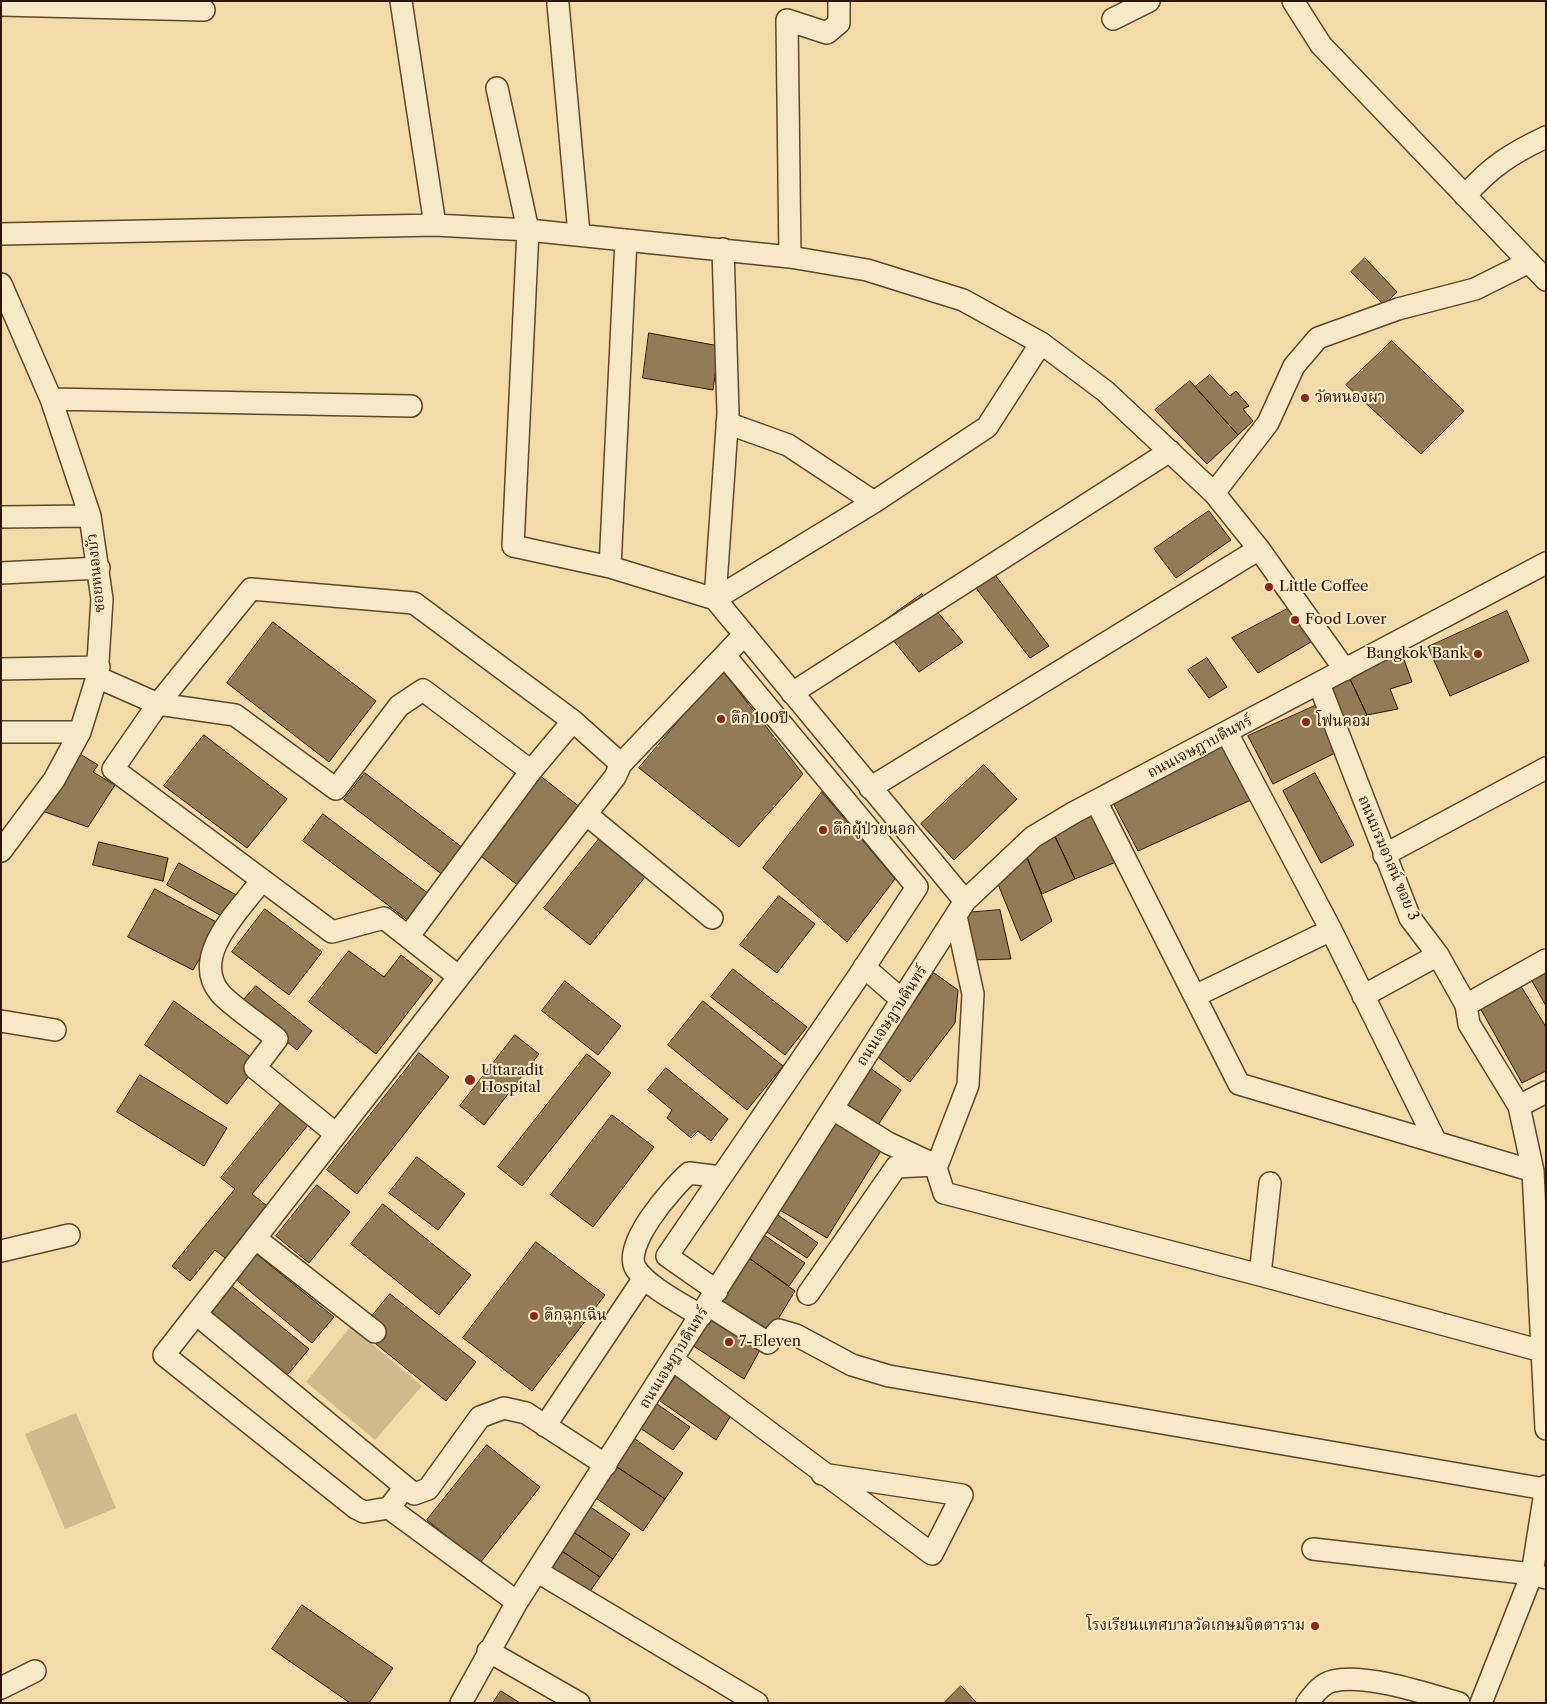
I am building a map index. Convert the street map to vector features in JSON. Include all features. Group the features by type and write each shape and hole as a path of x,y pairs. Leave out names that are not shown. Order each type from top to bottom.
{"street":[{"path":"402,1 435,225"},
{"path":"790,257 787,20 827,33 839,23 839,1"},
{"path":"1113,19 1149,1"},
{"path":"1293,1 1321,45 1546,280"},
{"path":"558,4 579,234"},
{"path":"1,5 204,10"},
{"path":"497,88 528,230 513,546 610,567 715,599 926,855 961,908 973,994 968,1085 938,1163 935,1165 896,1167 808,1294"},
{"path":"1465,196 1484,174 1513,153 1546,137"},
{"path":"1,234 435,225 528,230 790,257 867,270 963,300 1041,343 1105,392 1214,493 1259,549 1346,670"},
{"path":"610,567 626,240"},
{"path":"715,599 727,423 723,249"},
{"path":"1214,493 1268,423 1294,366 1318,338 1398,309 1476,289 1529,262"},
{"name":"ซอยหนองบัว","path":"1,284 50,399 90,516 99,568 102,600 98,672 80,732 54,780 1,851"},
{"path":"715,599 874,502 988,427 1041,343"},
{"path":"50,399 411,406"},
{"path":"727,423 788,445 874,502"},
{"path":"792,693 1170,451"},
{"path":"1,517 90,516"},
{"path":"870,788 1259,549"},
{"name":"ถนนเจษฎาบดินทร์","path":"461,1703 488,1651 518,1602 961,908 1033,837 1096,801 1546,563"},
{"path":"1,573 99,568"},
{"path":"459,977 384,918 332,932 113,769 158,704 251,589 414,603 573,721 620,764"},
{"path":"406,1487 389,1508 364,1512 349,1503 164,1355 615,777 620,764 744,635"},
{"path":"709,1304 682,1267 667,1256 917,887 725,656"},
{"path":"1,669 98,672 158,704 235,715 336,788 399,706 423,690 531,771"},
{"name":"ถนนบรมอาสน์ ฃอย 3","path":"1319,684 1410,918 1438,956 1466,1005 1469,1024 1519,1106 1533,1171 1546,1429"},
{"path":"408,937 531,771 573,721"},
{"path":"1,732 80,732"},
{"path":"1227,733 1331,930 1436,1142"},
{"path":"1384,855 1546,768"},
{"path":"1096,801 1239,1084 1533,1171"},
{"path":"586,814 712,918"},
{"path":"908,874 926,855"},
{"path":"262,880 216,942 210,956 212,977 220,992 277,1039 255,1068 336,1134"},
{"path":"1195,996 1331,930"},
{"path":"1363,996 1438,956"},
{"path":"1466,1005 1546,960"},
{"path":"864,967 902,1000"},
{"path":"1,1021 55,1030"},
{"path":"1519,1106 1546,1092"},
{"path":"833,1109 888,1143 935,1165 944,1194 1260,1275 1542,1352"},
{"path":"721,1177 689,1173 678,1183 638,1238 632,1255 635,1268 644,1278 665,1292 709,1304 768,1344 779,1330 796,1335 852,1365 889,1376 1545,1487 1539,1576 1481,1703"},
{"path":"1260,1275 1270,1183"},
{"path":"1,1251 69,1235"},
{"path":"255,1238 375,1332"},
{"path":"665,1292 682,1267"},
{"path":"545,1426 644,1278"},
{"path":"196,1314 414,1494 428,1488 480,1417 504,1408 526,1413 606,1465"},
{"path":"673,1360 822,1474 932,1554 962,1495 822,1474"},
{"path":"389,1508 518,1602"},
{"path":"1313,1549 1539,1576"},
{"path":"538,1572 757,1703"},
{"path":"488,1651 579,1703"},
{"path":"1,1688 35,1671"},
{"path":"1308,1703 1318,1690 1333,1681 1351,1680 1400,1687 1459,1703"}],"shaded area":[{"path":"351,1326 422,1386 375,1440 306,1382"},
{"path":"76,1413 116,1508 65,1529 25,1434"}],"building":[{"path":"1365,258 1397,292 1384,305 1351,272"},
{"path":"649,333 719,346 713,390 643,378"},
{"name":"วัดหนองผา","path":"1392,341 1464,411 1421,454 1346,385"},
{"path":"1210,375 1230,396 1236,391 1249,406 1243,409 1253,421 1238,435 1195,387"},
{"path":"1190,381 1238,435 1207,464 1155,410"},
{"path":"1209,511 1231,540 1176,578 1154,549"},
{"path":"992,571 1049,646 1030,658 972,583"},
{"path":"922,594 963,642 919,672 880,624"},
{"path":"1293,606 1316,639 1258,673 1232,638"},
{"name":"Bangkok Bank","path":"1507,611 1529,661 1450,696 1428,647"},
{"path":"273,622 376,701 329,762 227,683"},
{"path":"1400,648 1412,682 1390,689 1398,709 1367,715 1350,679"},
{"path":"1207,658 1227,687 1209,698 1188,670"},
{"name":"ตึก 100ปี","path":"722,670 803,774 739,847 639,768"},
{"path":"1350,679 1367,715 1342,726 1328,691"},
{"path":"1317,705 1335,753 1273,784 1248,736"},
{"path":"204,735 287,799 247,848 164,786"},
{"path":"1224,746 1251,800 1138,851 1112,801"},
{"path":"80,754 98,765 93,772 115,785 88,827 42,811"},
{"path":"984,765 1017,799 954,860 921,824"},
{"path":"365,773 463,848 443,875 344,800"},
{"path":"1315,773 1354,845 1321,863 1283,791"},
{"path":"538,774 581,808 520,887 477,853"},
{"name":"ตึกผู้ป่วยนอก","path":"822,792 895,879 847,942 763,868"},
{"path":"1092,808 1116,862 1075,879 1052,830"},
{"path":"323,814 429,894 409,921 303,841"},
{"path":"1052,830 1075,879 1042,894 1024,850"},
{"path":"599,839 645,877 590,945 544,908"},
{"path":"99,842 168,858 163,881 93,865"},
{"path":"1024,850 1052,921 1021,941 996,879"},
{"path":"179,863 238,896 225,918 167,885"},
{"path":"155,889 220,924 193,970 128,937"},
{"path":"779,896 815,924 777,973 740,945"},
{"path":"265,909 322,952 289,995 232,952"},
{"path":"1000,910 1011,959 971,960 965,913"},
{"path":"349,951 384,977 401,955 433,980 376,1054 309,1002"},
{"path":"733,969 807,1027 785,1055 711,997"},
{"path":"1546,970 1546,1006 1531,979"},
{"path":"934,973 958,990 955,1023 910,1082 878,1057"},
{"path":"565,981 621,1026 598,1055 542,1011"},
{"path":"1519,983 1546,1027 1546,1071 1522,1083 1479,1006"},
{"path":"256,986 312,1031 297,1050 240,1004"},
{"path":"174,1001 259,1063 227,1104 145,1045"},
{"path":"703,1001 783,1066 747,1110 668,1045"},
{"path":"515,1035 539,1054 484,1125 460,1106"},
{"path":"419,1053 449,1077 357,1194 327,1170"},
{"path":"587,1054 611,1073 522,1186 498,1167"},
{"path":"666,1068 728,1119 711,1141 698,1131 691,1138 667,1118 672,1110 648,1090"},
{"path":"870,1068 901,1090 876,1128 843,1108"},
{"path":"140,1075 227,1128 204,1166 117,1112"},
{"path":"285,1098 312,1120 252,1194 271,1209 229,1261 215,1250 190,1281 172,1266 235,1189 221,1178"},
{"path":"612,1115 654,1147 593,1227 551,1195"},
{"path":"835,1118 882,1149 827,1238 778,1209"},
{"path":"417,1157 465,1194 438,1230 389,1193"},
{"path":"317,1185 350,1212 309,1263 276,1236"},
{"path":"383,1204 471,1275 439,1315 351,1244"},
{"path":"775,1213 818,1243 807,1258 764,1230"},
{"path":"761,1233 805,1263 789,1286 746,1256"},
{"name":"ตึกฉุกเฉิน","path":"536,1242 605,1295 532,1391 463,1338"},
{"path":"254,1252 334,1317 312,1343 233,1277"},
{"path":"746,1256 795,1291 766,1339 718,1304"},
{"path":"228,1283 309,1349 284,1379 204,1312"},
{"path":"390,1294 476,1362 446,1401 360,1331"},
{"name":"7-Eleven","path":"718,1304 766,1339 744,1379 692,1345"},
{"path":"678,1373 733,1412 716,1440 660,1401"},
{"path":"657,1404 690,1427 673,1450 640,1428"},
{"path":"635,1439 683,1473 665,1499 617,1467"},
{"path":"487,1445 540,1487 480,1563 427,1520"},
{"path":"617,1467 665,1499 643,1531 596,1498"},
{"path":"589,1506 630,1534 613,1559 572,1531"},
{"path":"572,1531 613,1559 600,1577 559,1549"},
{"path":"559,1549 600,1577 586,1597 545,1572"},
{"path":"302,1605 393,1668 369,1703 350,1703 272,1649"},
{"path":"961,1686 977,1703 944,1703"},
{"path":"501,1691 520,1703 493,1703"}],"place":[{"name":"วัดหนองผา","path":"1305,398"},
{"name":"Little Coffee","path":"1269,587"},
{"name":"Food Lover","path":"1295,620"},
{"name":"Bangkok Bank","path":"1478,654"},
{"name":"ตึก 100ปี","path":"721,719"},
{"name":"โฟนคอม","path":"1306,722"},
{"name":"ตึกผู้ป่วยนอก","path":"823,830"},
{"name":"Uttaradit Hospital","path":"470,1080"},
{"name":"ตึกฉุกเฉิน","path":"534,1316"},
{"name":"7-Eleven","path":"729,1342"},
{"name":"โรงเรียนแทศบาลวัดเกษมจิตตาราม","path":"1315,1626"}]}
